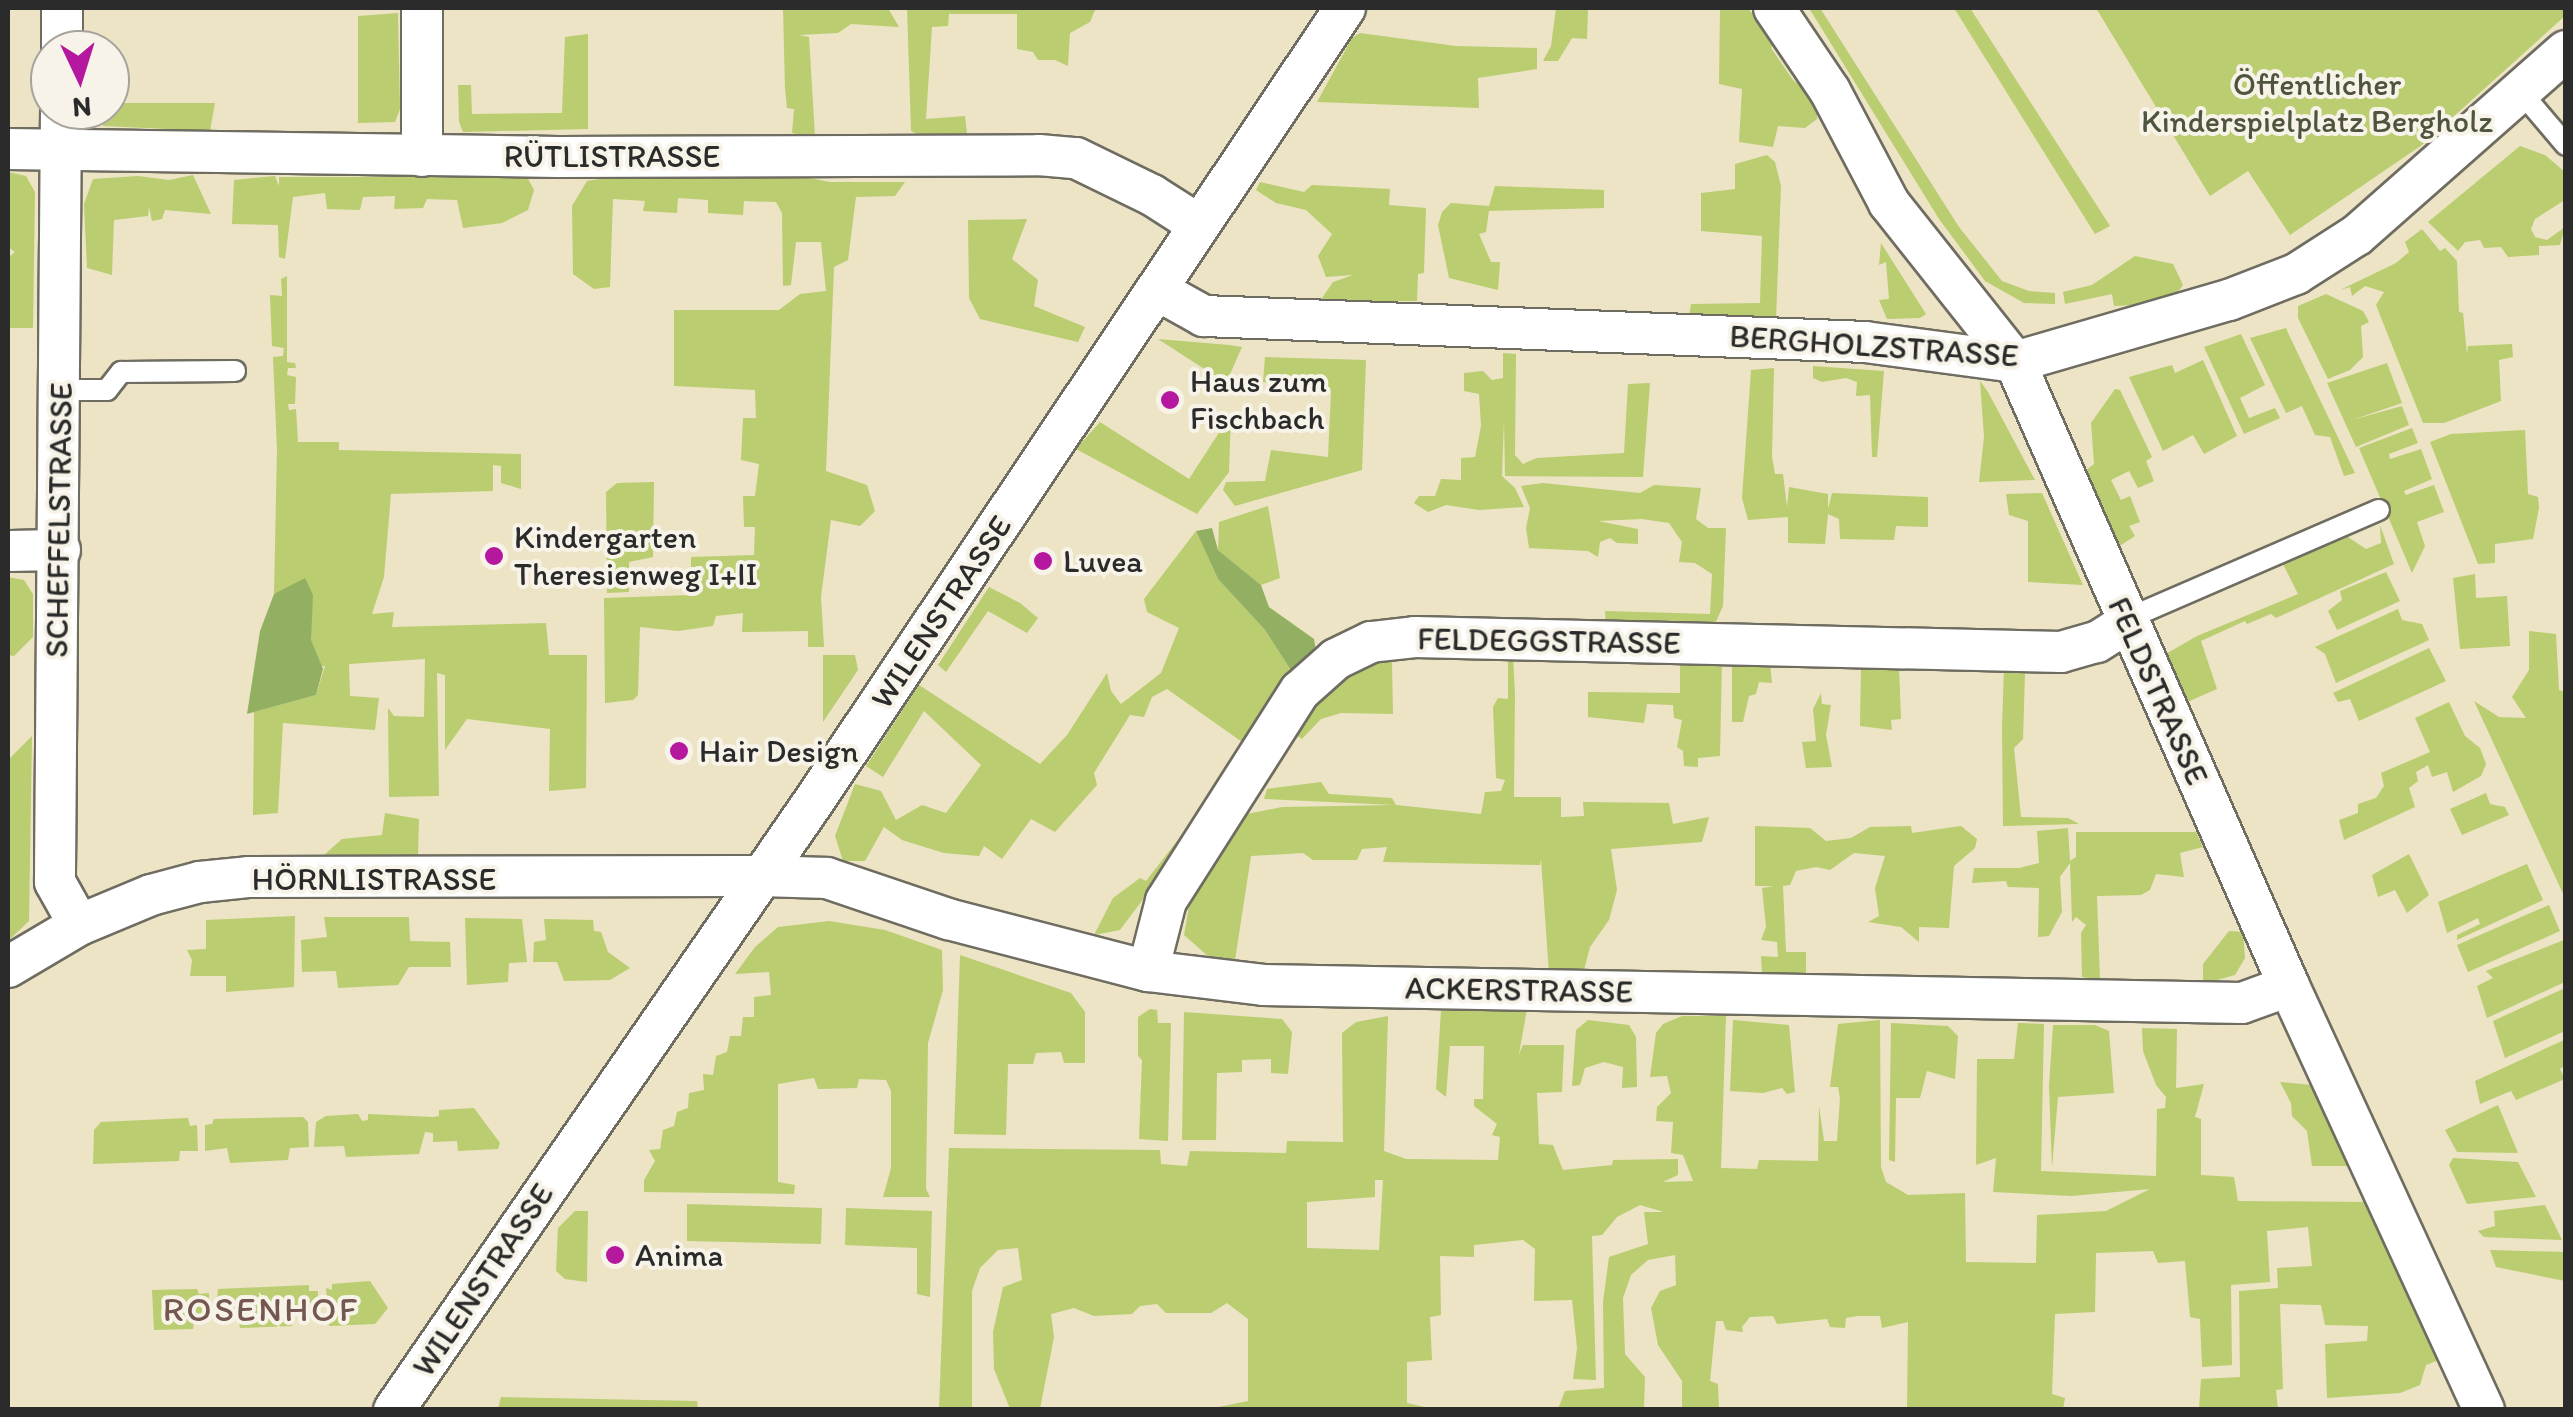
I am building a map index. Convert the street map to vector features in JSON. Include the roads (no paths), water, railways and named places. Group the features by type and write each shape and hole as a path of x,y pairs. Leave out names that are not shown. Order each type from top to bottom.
{"street":[{"path":"422,8 422,156"},
{"name":"WILENSTRASSE","path":"394,1410 760,876 1344,8"},
{"name":"FELDSTRASSE","path":"1774,8 1820,75 1888,204 2015,362 2289,986 2484,1410"},
{"name":"BERGHOLZSTRASSE","path":"1157,290 1204,316 1864,342 2015,362 2229,300 2296,274 2356,235 2566,51"},
{"name":"RÜTLISTRASSE","path":"8,149 61,130 422,156 1039,155 1076,158 1152,194 1199,225"},
{"name":"SCHEFFELSTRASSE","path":"61,130 55,882 79,925"},
{"path":"8,551 60,550"},
{"name":"FELDEGGSTRASSE","path":"1148,970 1166,901 1300,690 1336,659 1371,642 1415,637 2061,652 2097,642 2128,623"},
{"name":"HÖRNLISTRASSE","path":"8,967 79,925 151,895 248,876 760,876"},
{"name":"ACKERSTRASSE","path":"760,876 827,878 948,919 1148,970 1263,985 2242,1003 2289,986"}],"lane":[{"path":"2520,91 2566,145"},
{"path":"61,390 107,390 122,372 236,371"},
{"path":"2128,623 2143,612 2379,510"}],"place":[{"name":"Haus zum Fischbach","path":"1170,400"},
{"name":"Kindergarten Theresienweg I+II","path":"494,556"},
{"name":"Luvea","path":"1043,561"},
{"name":"Hair Design","path":"679,751"},
{"name":"Anima","path":"615,1255"}],"district":[{"name":"ROSENHOF","path":"261,1309"}],"park label":[{"name":"Öffentlicher Kinderspielplatz Bergholz","path":"2317,104"}]}
